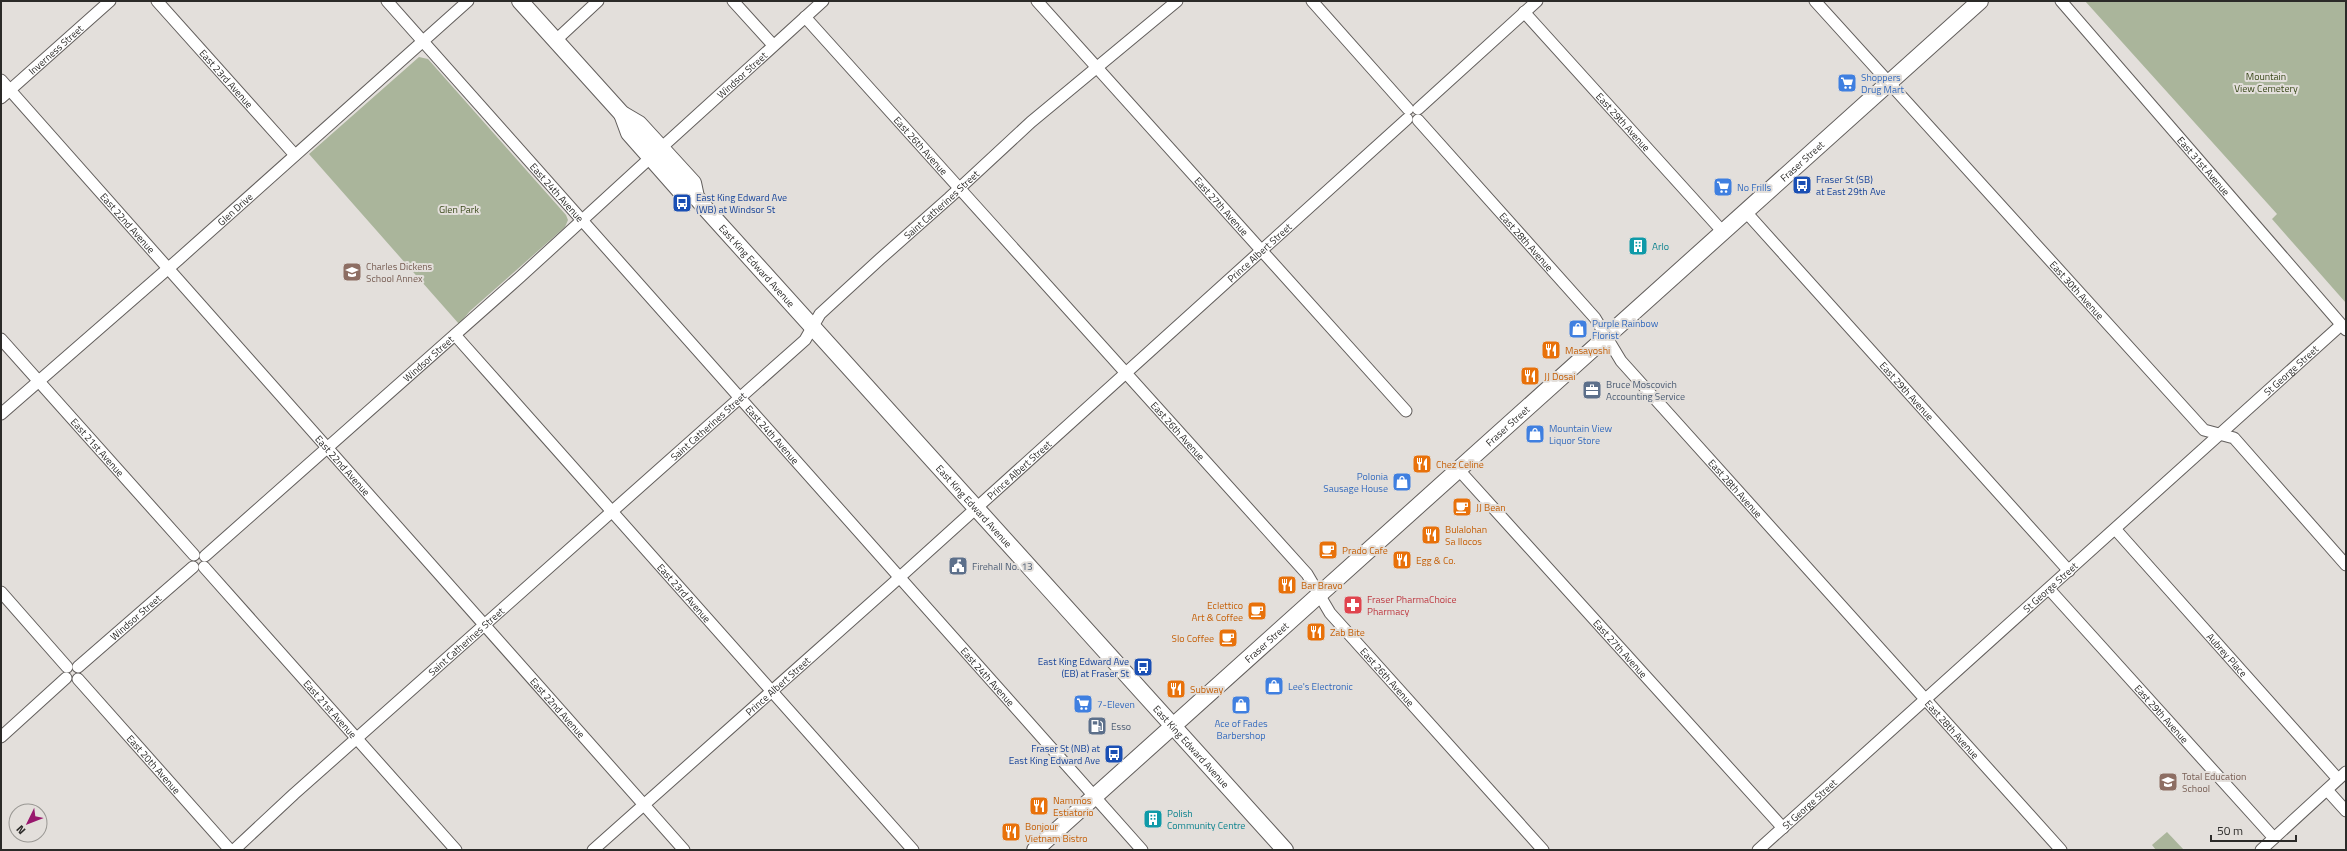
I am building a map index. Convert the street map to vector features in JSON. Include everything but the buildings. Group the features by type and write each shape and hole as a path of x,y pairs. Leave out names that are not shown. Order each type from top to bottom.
{"street":[{"name":"Inverness Street","path":"1,98 110,1"},
{"name":"East 23rd Avenue","path":"157,1 295,155"},
{"name":"East 24th Avenue","path":"387,1 1142,850"},
{"name":"Glen Drive","path":"1,414 169,268 468,1"},
{"name":"East King Edward Avenue","path":"520,1 622,114 629,134 656,153 693,183 696,197 1285,850"},
{"path":"555,41 598,1"},
{"path":"733,1 773,45"},
{"name":"Windsor Street","path":"73,667 199,561 455,335 823,1"},
{"name":"East 27th Avenue","path":"1037,1 1406,411"},
{"name":"Saint Catherines Street","path":"234,850 805,340 823,310 960,189 1031,122 1098,69 1177,1"},
{"name":"East 28th Avenue","path":"1312,1 1566,284 1597,321 1621,360 2061,850"},
{"name":"Prince Albert Street","path":"593,850 645,806 977,508 1536,1"},
{"name":"East 30th Avenue","path":"1815,1 2204,430 2218,436 2234,438 2346,565"},
{"name":"Fraser Street","path":"1035,850 1980,1"},
{"name":"East 31st Avenue","path":"2061,1 2344,327"},
{"name":"East 29th Avenue","path":"1524,12 1723,232"},
{"name":"East 26th Avenue","path":"805,17 1126,372 1306,574 1320,594 1330,613 1543,850"},
{"name":"East 22nd Avenue","path":"1,80 684,850"},
{"name":"East 29th Avenue","path":"1745,212 2069,571"},
{"name":"St George Street","path":"1758,850 2116,530 2218,436 2344,327"},
{"name":"East 23rd Avenue","path":"455,335 913,850"},
{"name":"East 21st Avenue","path":"1,339 456,850"},
{"name":"East 27th Avenue","path":"1458,469 1783,828"},
{"name":"Aubrey Place","path":"2116,530 2342,776"},
{"name":"East 29th Avenue","path":"2049,589 2274,838"},
{"path":"1,592 73,667 80,672 78,679 71,681 66,678"},
{"path":"66,678 64,674 73,667"},
{"path":"1,737 66,678"},
{"name":"East 20th Avenue","path":"78,679 230,850"},
{"path":"2261,850 2342,776"},
{"path":"2327,790 2346,811"}],"green space":[{"name":"Mountain View Cemetery","path":"2085,1 2346,1 2346,303 2272,219 2277,214"},
{"name":"Glen Park","path":"419,57 428,59 566,215 568,220 565,227 470,311 459,324 309,154"},
{"path":"2167,832 2184,850 2156,850 2152,845"}],"place":[{"name":"Shoppers Drug Mart","path":"1847,83"},
{"name":"Fraser St (SB) at East 29th Ave","path":"1802,185"},
{"name":"No Frills","path":"1723,187"},
{"name":"East King Edward Ave (WB) at Windsor St","path":"682,203"},
{"name":"Arlo","path":"1638,246"},
{"name":"Charles Dickens School Annex","path":"352,272"},
{"name":"Purple Rainbow Florist","path":"1578,329"},
{"name":"Masayoshi","path":"1551,350"},
{"name":"JJ Dosai","path":"1530,376"},
{"name":"Bruce Moscovich Accounting Service","path":"1592,390"},
{"name":"Mountain View Liquor Store","path":"1535,434"},
{"name":"Chez Celine","path":"1422,464"},
{"name":"Polonia Sausage House","path":"1402,482"},
{"name":"JJ Bean","path":"1462,507"},
{"name":"Bulalohan Sa Ilocos","path":"1431,535"},
{"name":"Prado Cafe","path":"1328,550"},
{"name":"Egg & Co.","path":"1402,560"},
{"name":"Firehall No. 13","path":"958,566"},
{"name":"Bar Bravo","path":"1287,585"},
{"name":"Fraser PharmaChoice Pharmacy","path":"1353,605"},
{"name":"Eclettico Art & Coffee","path":"1257,611"},
{"name":"Zab Bite","path":"1316,632"},
{"name":"Slo Coffee","path":"1228,638"},
{"name":"East King Edward Ave (EB) at Fraser St","path":"1143,667"},
{"name":"Lee's Electronic","path":"1274,686"},
{"name":"Subway","path":"1176,689"},
{"name":"7-Eleven","path":"1083,704"},
{"name":"Ace of Fades Barbershop","path":"1241,705"},
{"name":"Esso","path":"1097,726"},
{"name":"Fraser St (NB) at East King Edward Ave","path":"1114,754"},
{"name":"Total Education School","path":"2168,782"},
{"name":"Nammos Estiatorio","path":"1039,806"},
{"name":"Polish Community Centre","path":"1153,819"},
{"name":"Bonjour Vietnam Bistro","path":"1011,832"}]}
